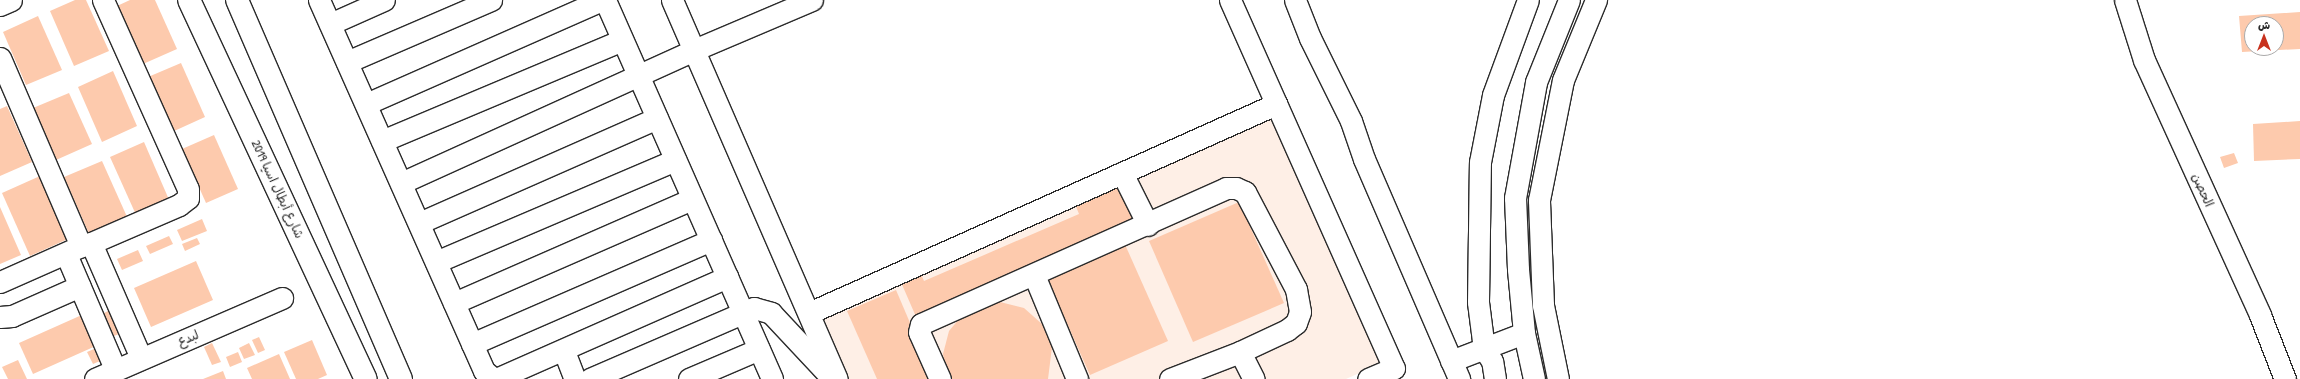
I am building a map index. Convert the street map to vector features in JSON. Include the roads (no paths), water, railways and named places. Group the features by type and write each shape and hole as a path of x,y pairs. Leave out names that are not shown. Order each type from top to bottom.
{"main road":[{"name":"شارع أبطال اسيا 2019","path":"189,0 366,379"},
{"path":"237,0 401,379"},
{"path":"248,0 262,57"}],"street":[{"path":"0,5 11,0"},
{"path":"0,282 179,205 188,198 188,189 103,0"},
{"path":"320,0 484,371 495,379 564,351 727,277"},
{"path":"330,24 384,0"},
{"path":"347,62 491,0"},
{"path":"366,104 603,0 657,118 772,379"},
{"path":"672,0 837,379"},
{"path":"401,183 694,50 812,0"},
{"path":"1230,0 1397,373 1368,379"},
{"path":"1294,0 1310,38 1351,121 1364,159 1455,370 1484,350 1524,333"},
{"path":"1534,379 1524,333 1518,269 1517,183 1536,82 1569,0"},
{"path":"1558,379 1543,304 1538,200 1563,80 1596,0"},
{"name":"الحصن","path":"2125,0 2144,60 2260,315 2285,379"},
{"path":"1496,379 1492,361 1484,350 1478,302 1480,162 1493,95 1527,1"},
{"path":"382,141 622,40"},
{"path":"0,58 79,248 140,358"},
{"path":"809,313 1276,104"},
{"path":"419,223 657,118"},
{"path":"436,262 675,160"},
{"path":"1122,173 1148,225"},
{"path":"940,379 919,332 921,324 1148,225 1226,188 1245,192 1296,289 1300,312 1296,323 1287,330 1240,352 1170,379"},
{"path":"454,303 692,199"},
{"path":"472,344 710,240"},
{"path":"79,248 80,286 115,369"},
{"path":"1034,275 1077,379"},
{"path":"0,317 12,316 80,286"},
{"name":"لبدع","path":"94,379 282,298"},
{"path":"590,379 626,372 743,312 754,308 771,313 833,379"},
{"path":"689,379 759,349"},
{"path":"564,351 575,379"},
{"path":"1240,352 1254,379"}]}
